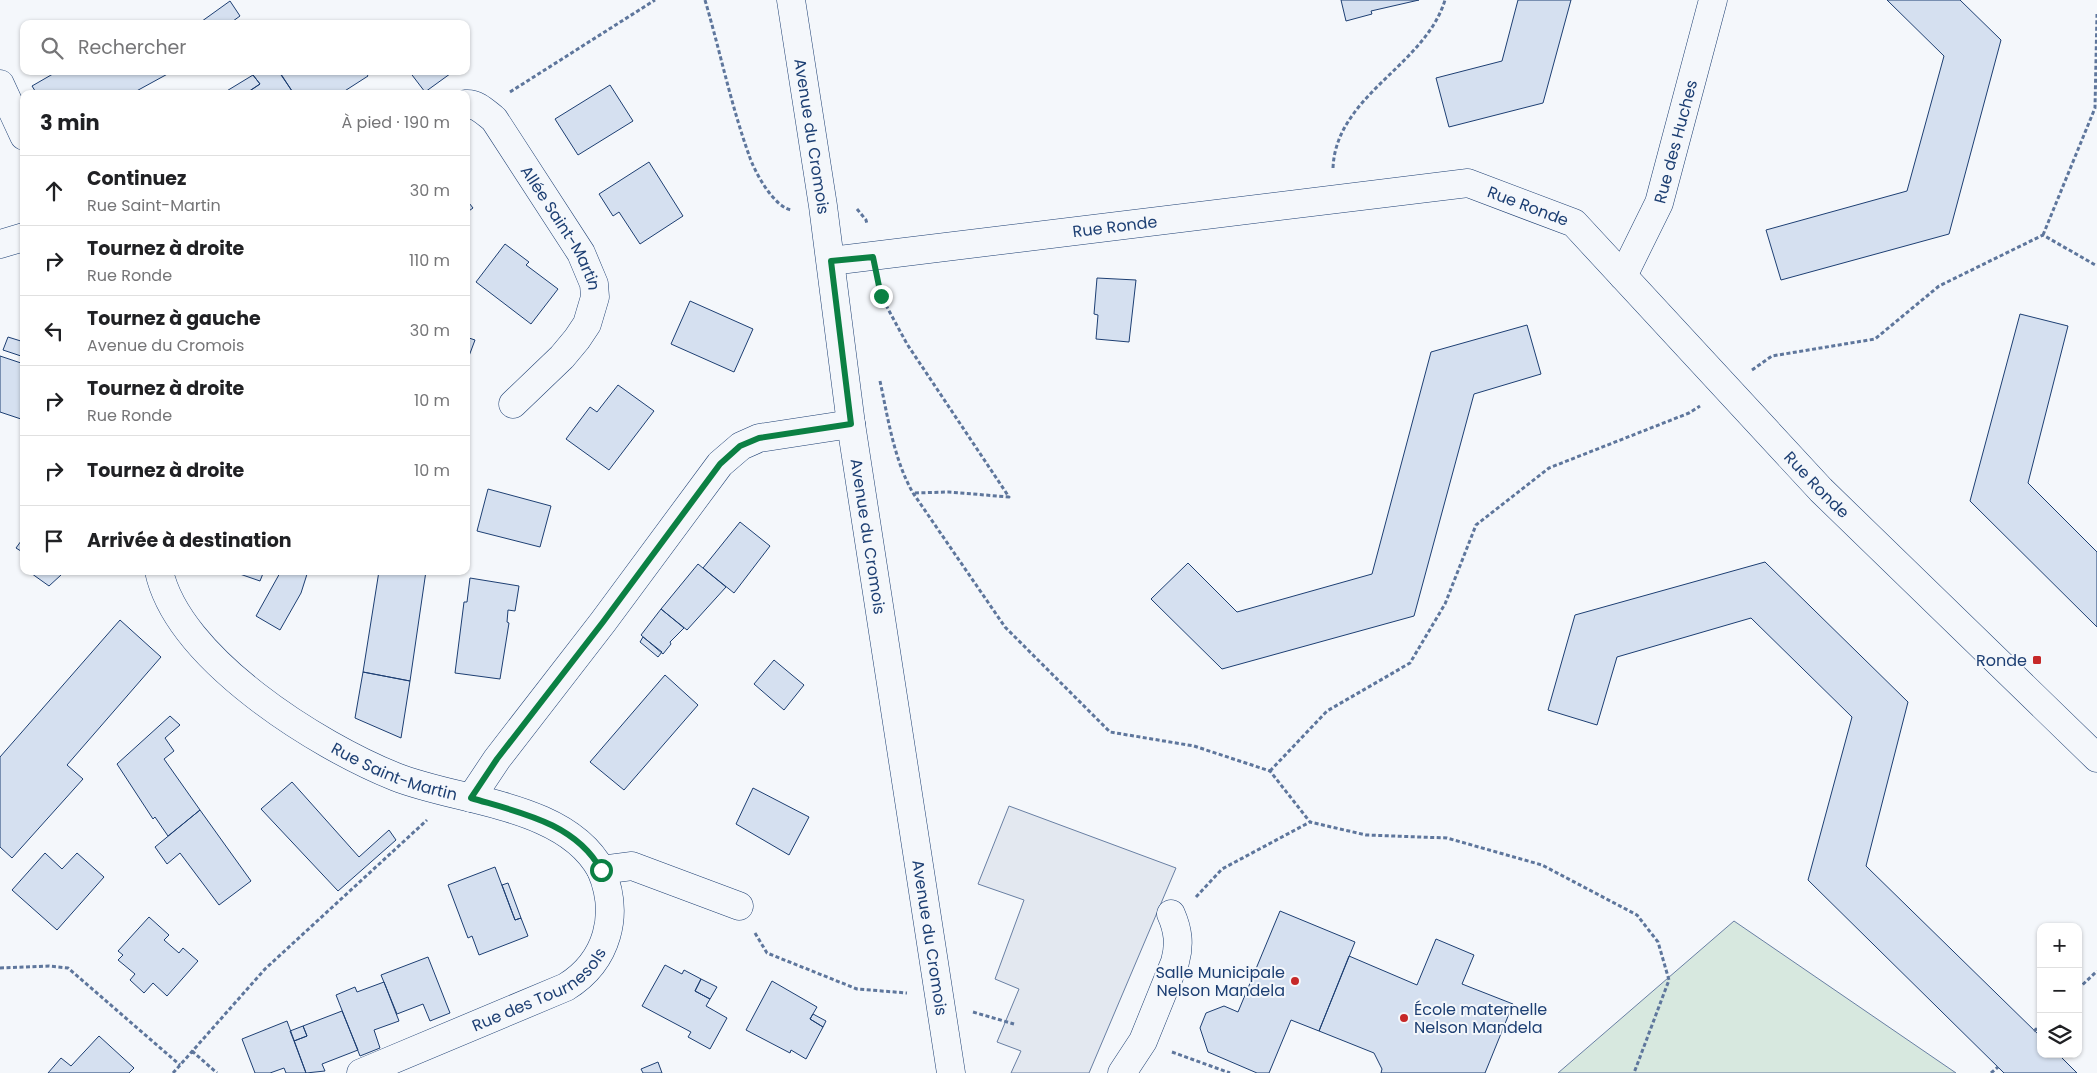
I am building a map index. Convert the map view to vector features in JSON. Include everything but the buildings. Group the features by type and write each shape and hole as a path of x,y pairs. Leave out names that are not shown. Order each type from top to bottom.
{"street":[{"name":"Avenue du Cromois","path":"791,0 831,261 851,424 951,1073"},
{"name":"Rue des Huches","path":"1623,276 1659,203 1713,0"},
{"path":"0,84 20,127"},
{"name":"Allée Saint-Martin","path":"473,106 494,119 580,253 594,284 595,297 587,324 577,339 562,358 513,404"},
{"name":"Rue Ronde","path":"831,261 1468,183 1574,223 1822,490 2097,758"},
{"path":"0,244 20,238"},
{"path":"463,796 497,759 603,622 720,464 740,446 759,438 851,424"},
{"name":"Rue Saint-Martin","path":"160,575 172,606 189,633 210,656 256,695 307,731 365,763 423,786 521,813 567,833 587,849 601,870"},
{"path":"601,870 632,866 739,906"},
{"name":"Rue des Tournesols","path":"361,1073 398,1065 566,987 579,979 592,965 602,949 611,919 611,902 601,870"},
{"path":"1122,1073 1143,1041 1179,948 1176,927 1171,914"}],"path":[{"path":"473,106 655,0"},
{"path":"706,0 749,156 772,197 782,207 790,210 851,202 866,220 881,296 907,344 1009,497 949,492 913,493 1005,627 1110,732 1194,746 1270,771 1310,822 1366,835 1447,838 1542,865 1637,915 1658,942 1669,980 1634,1073"},
{"path":"1336,198 1333,166 1344,129 1365,101 1429,34 1440,15 1445,0"},
{"path":"1270,771 1327,711 1410,663 1445,604 1476,525 1548,468 1689,414 1772,356 1875,339 1939,286 2043,235 2095,108 2097,14"},
{"path":"2043,235 2097,266"},
{"path":"173,1073 265,968 463,796"},
{"path":"1171,914 1190,904 1222,869 1310,822"},
{"path":"739,906 767,953 857,989 906,993 1014,1024"},
{"path":"0,968 49,966 68,968 180,1065"},
{"path":"2082,985 2097,971"},
{"path":"1143,1041 1230,1073"},
{"path":"192,1051 218,1073"},
{"path":"1991,1073 1998,1067"}],"shaded area":[{"path":"1009,806 1176,868 1089,1073 1011,1073 1021,1051 997,1042 1019,989 995,979 1024,900 978,884"},
{"path":"1734,921 1956,1073 1558,1073"}],"place":[{"name":"Ronde","path":"2037,660"},
{"name":"Salle Municipale Nelson Mandela","path":"1295,981"},
{"name":"École maternelle Nelson Mandela","path":"1404,1018"}],"route":[{"path":"601,870 596,859 587,849 567,833 521,813 471,798 497,759 603,622 720,464 740,446 759,438 779,433 851,424 831,261 873,257 881,296"}]}
